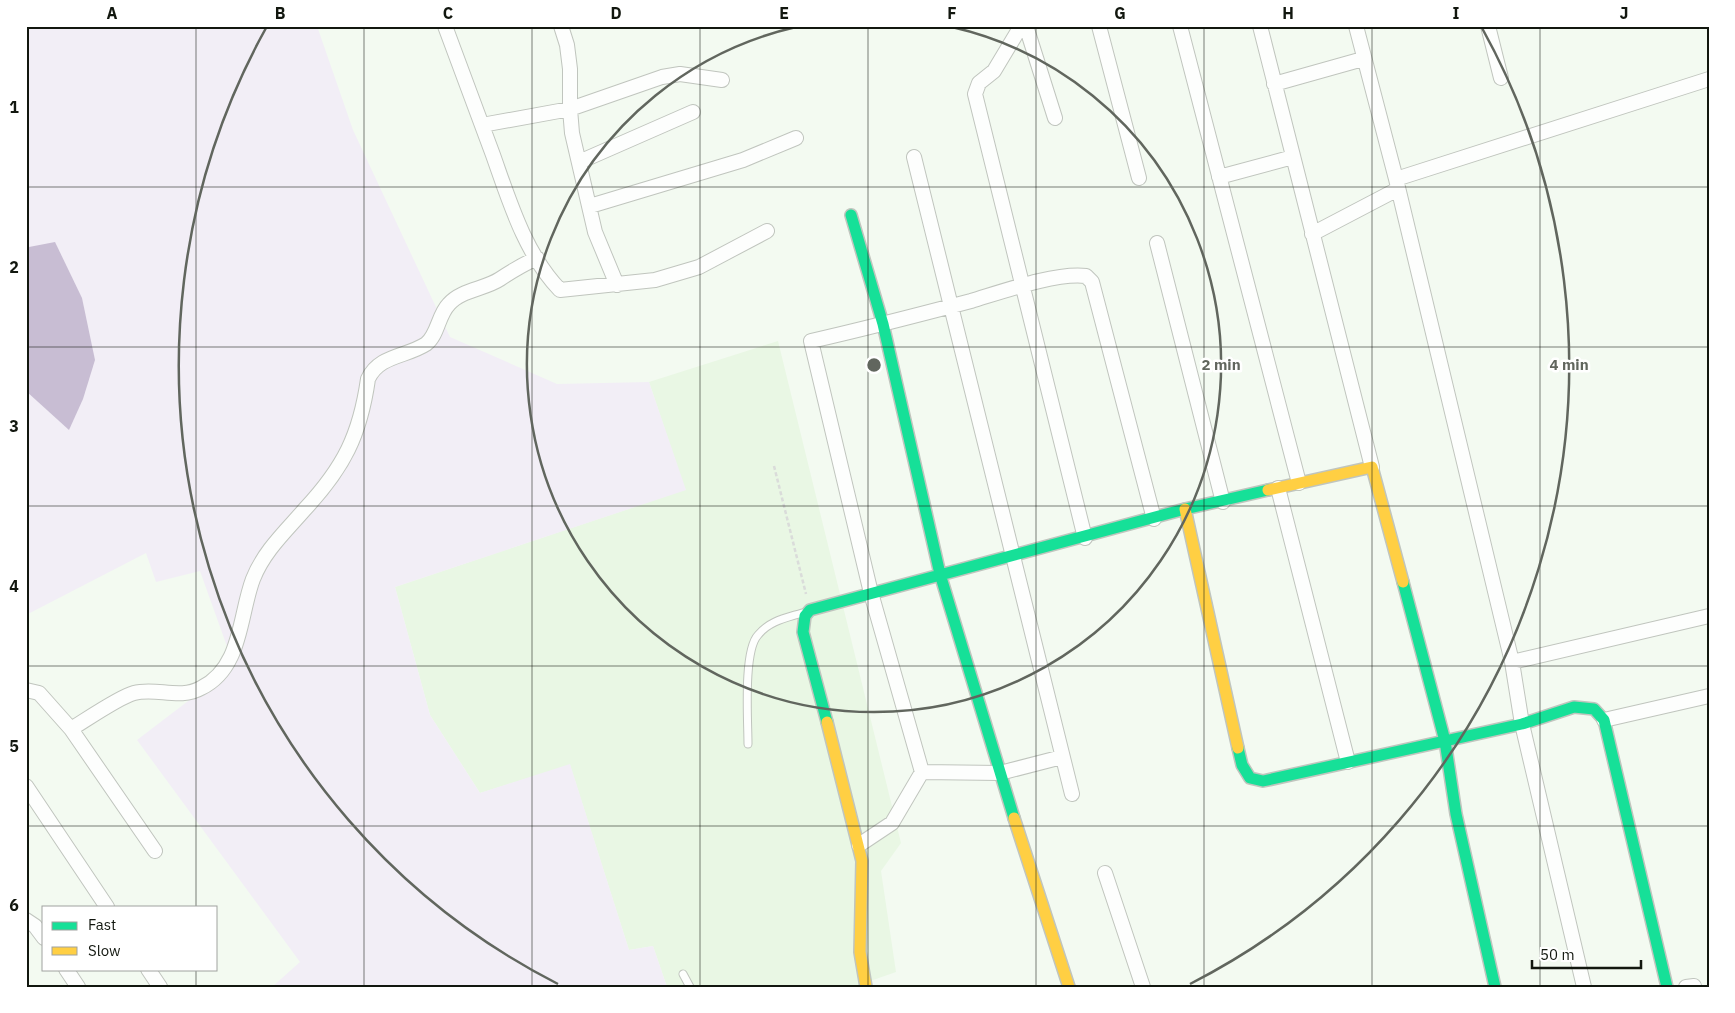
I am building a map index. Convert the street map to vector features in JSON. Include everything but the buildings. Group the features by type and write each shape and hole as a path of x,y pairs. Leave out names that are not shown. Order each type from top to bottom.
{"street":[{"path":"445,26 515,214 550,280 560,290 655,280 699,267 767,231"},
{"path":"561,26 567,45 570,68 571,125 596,232 617,285"},
{"path":"1021,26 994,71 979,83 975,94 1021,287 1085,538"},
{"path":"1026,26 1055,118"},
{"path":"1099,26 1138,178"},
{"path":"1180,26 1299,483"},
{"path":"1260,26 1372,467 1445,741 1456,814 1495,987"},
{"path":"1356,26 1397,184 1512,662 1522,724 1584,987"},
{"path":"1488,26 1501,78"},
{"path":"1274,84 1364,59"},
{"path":"482,125 570,109 662,77 680,74 722,80"},
{"path":"1312,234 1397,184 1709,79"},
{"path":"579,162 693,112"},
{"path":"590,206 743,160 796,138"},
{"path":"914,157 1011,556 1072,794"},
{"path":"1219,176 1293,157"},
{"path":"851,215 883,324 940,574 1000,773 1069,987"},
{"path":"1157,243 1223,502"},
{"path":"71,729 133,693 185,694 202,688 230,662 253,579 266,553 308,507 340,466 356,434 368,379 372,370 381,362 426,343 434,335 449,304 537,258"},
{"path":"859,845 892,823 922,772 871,593 811,341 1021,287 1076,275 1086,276 1092,282 1154,519"},
{"path":"866,987 860,952 862,880 859,845 803,632 805,616 810,610 940,574 1085,538 1185,509 1372,467"},
{"path":"1278,488 1348,762"},
{"path":"1185,509 1242,765 1250,778 1263,781 1522,724 1574,708 1594,709 1604,720 1667,987"},
{"path":"1512,662 1709,616"},
{"path":"26,690 39,693 71,729 154,851"},
{"path":"1604,720 1709,696"},
{"path":"922,772 1000,773 1062,757"},
{"path":"26,786 106,906"},
{"path":"1105,873 1143,987"},
{"path":"26,920 35,926 42,935"},
{"path":"67,970 78,987"},
{"path":"149,970 160,987"}],"lane":[{"path":"748,744 750,653 757,636 772,622 810,610"},
{"path":"683,974 690,987"}],"path":[{"path":"774,466 810,610"}],"shaded area":[{"path":"26,26 317,26 353,130 450,337 557,384 649,382 686,490 395,587 430,715 480,793 570,764 629,950 653,946 667,987 272,987 300,962 137,740 234,666 200,571 156,582 146,553 26,615"},
{"path":"55,242 82,298 95,360 83,399 69,430 26,391 26,252 29,247"},
{"path":"778,341 901,843 881,871 896,972 853,987 667,987 653,946 629,950 570,765 480,793 430,715 395,587 685,490 649,382"}],"traffic: fast":[{"path":"851,215 883,324 940,574 1014,818"},
{"path":"827,722 803,632 805,616 810,610 1185,509 1268,490"},
{"path":"1403,582 1445,741 1456,814 1495,987"},
{"path":"1238,748 1242,765 1250,778 1263,781 1522,724 1574,707 1594,709 1604,720 1667,987"}],"traffic: slow":[{"path":"1268,490 1372,467 1403,582"},
{"path":"1185,509 1238,748"},
{"path":"827,722 862,861 860,952 866,987"},
{"path":"1014,818 1069,987"}]}
